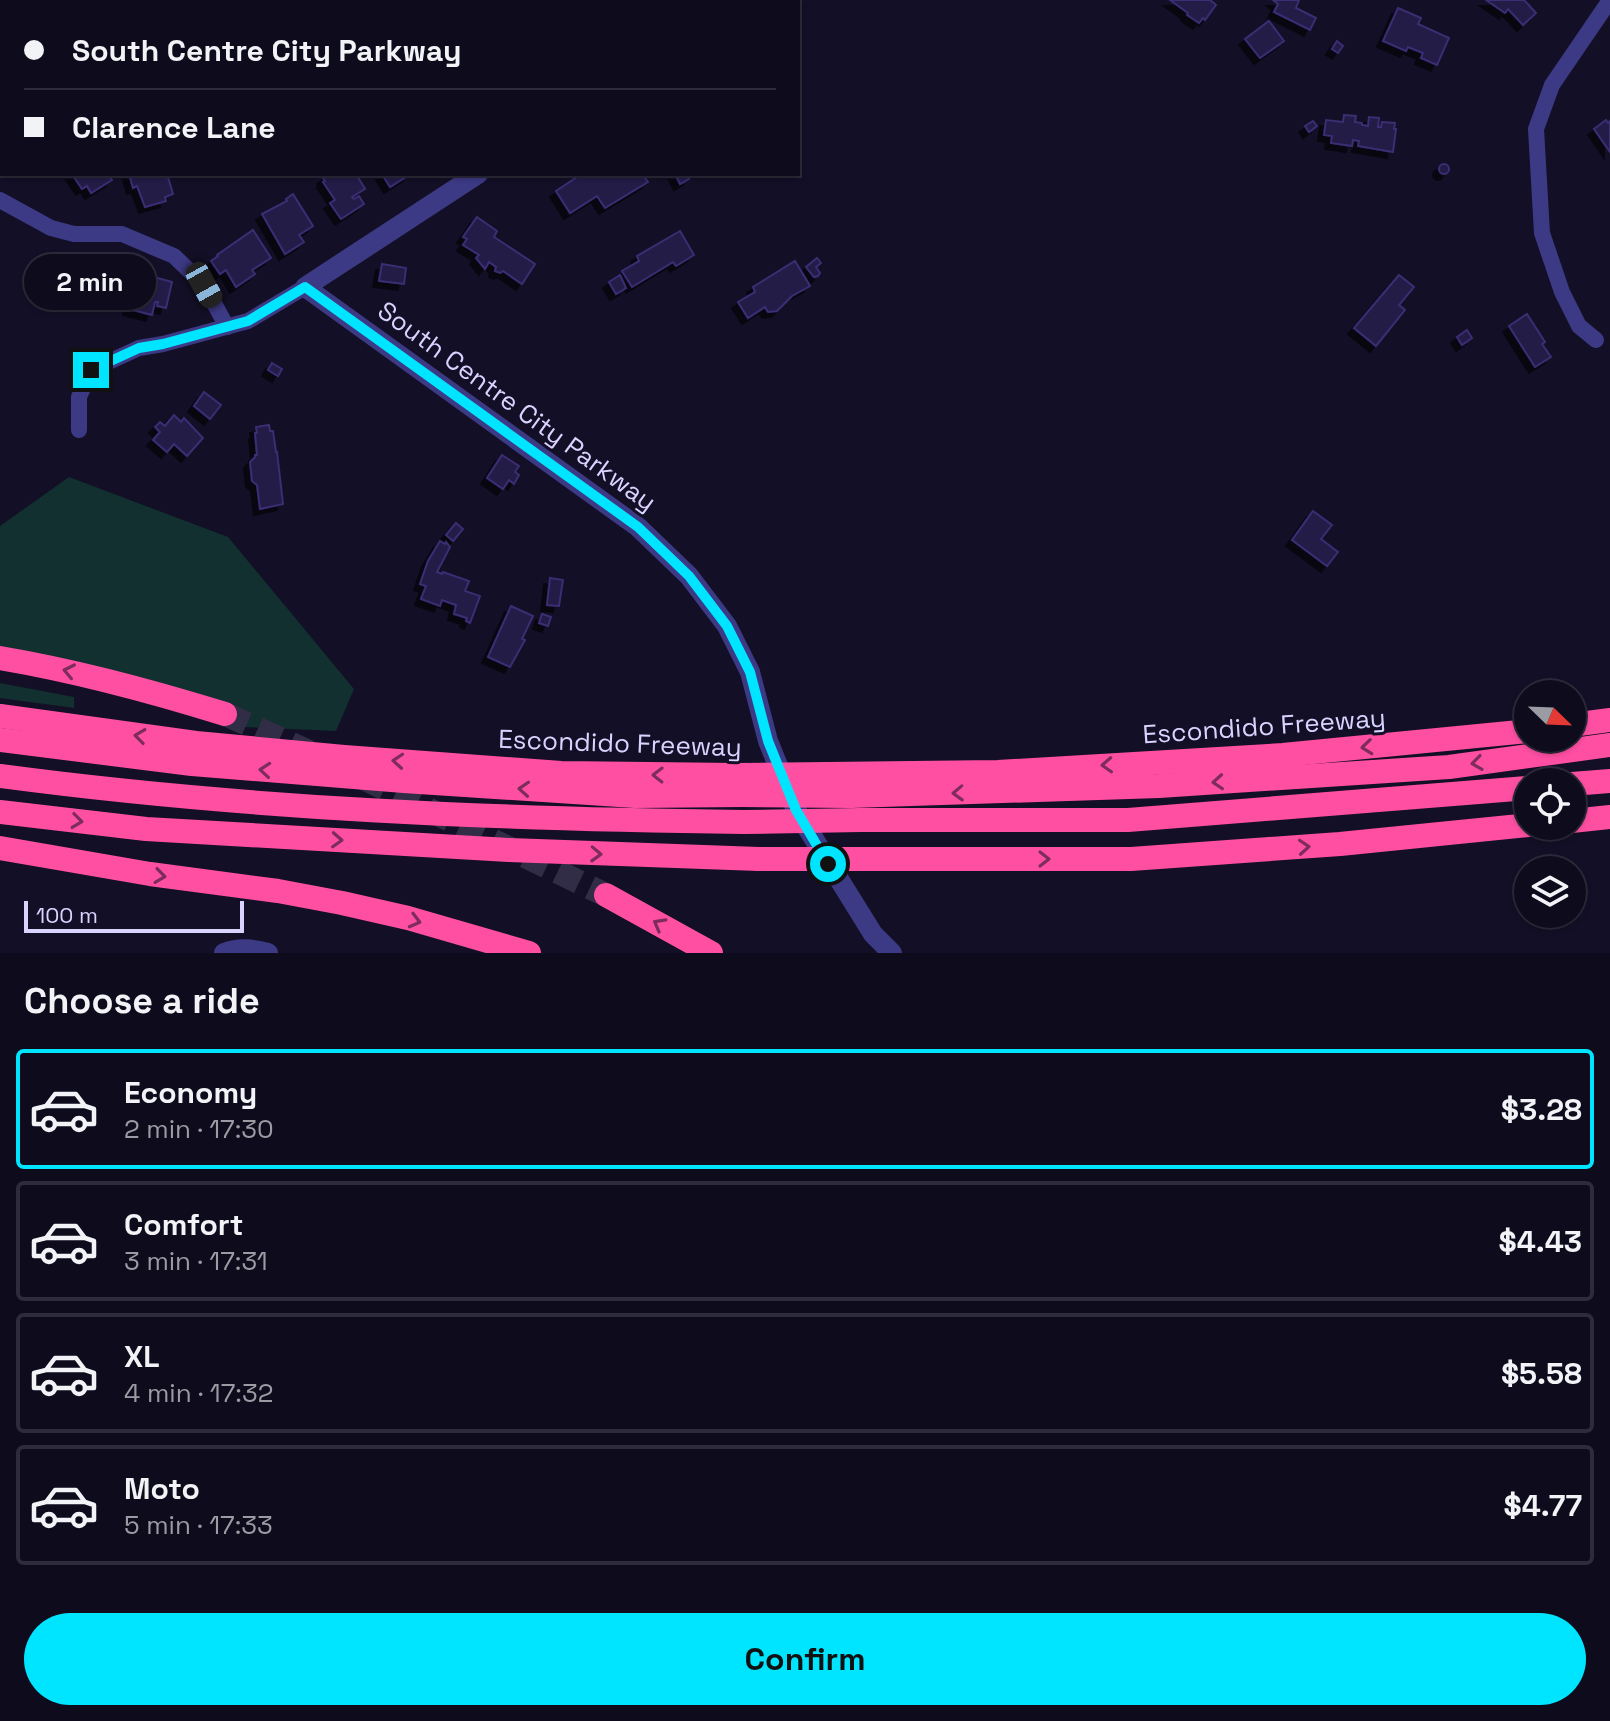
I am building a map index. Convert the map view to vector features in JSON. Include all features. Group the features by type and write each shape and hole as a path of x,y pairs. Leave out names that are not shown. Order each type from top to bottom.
{"highway":[{"path":"0,658 106,679 225,714"},
{"name":"Escondido Freeway","path":"0,716 196,743 344,757 739,785 827,774 998,772 1267,756 1514,732"},
{"path":"1586,723 1610,720"},
{"path":"0,740 121,756 312,775 635,796 739,785 851,796 1143,787 1449,767 1610,745"},
{"path":"0,776 115,790 347,809 588,820 744,822 1128,820 1514,789"},
{"path":"1586,783 1610,781"},
{"path":"0,812 162,830 509,850 759,859 1131,859 1340,844 1514,826"},
{"path":"1586,820 1610,817"},
{"path":"0,848 342,903 529,953"},
{"path":"606,895 711,953"}],"street":[{"path":"1596,340 1579,326 1562,292 1542,233 1536,129 1552,85 1610,0"},
{"path":"79,430 79,397 91,370 139,348 248,321 305,287 469,176"},
{"path":"0,200 51,228 74,234 122,234 174,256 204,285 227,327"},
{"name":"South Centre City Parkway","path":"305,287 638,527 689,576 727,626 750,672 768,741 796,810 873,934 892,953"},
{"path":"224,953 248,949 268,953"}],"green space":[{"path":"69,477 228,537 354,689 336,731 220,726 226,707 0,647 0,526"},
{"path":"0,683 74,697 74,708 0,698"}],"building":[{"path":"1170,0 1210,0 1216,5 1199,23"},
{"path":"1273,0 1299,0 1296,8 1316,18 1310,30 1274,12 1278,4"},
{"path":"1486,0 1524,0 1536,13 1523,25 1508,9 1505,13"},
{"path":"1398,8 1421,18 1418,24 1449,38 1437,65 1421,58 1423,53 1408,47 1406,51 1383,41"},
{"path":"1269,21 1284,41 1260,58 1245,39"},
{"path":"1337,41 1343,46 1338,53 1332,49"},
{"path":"1344,115 1356,116 1355,122 1368,126 1369,117 1379,118 1378,127 1382,122 1395,123 1393,152 1358,146 1359,141 1353,140 1352,146 1331,143 1332,136 1324,135 1326,120 1343,122"},
{"path":"1606,120 1608,123 1610,121 1610,152 1594,129"},
{"path":"1313,121 1317,126 1309,132 1305,126"},
{"path":"1444,164 1449,169 1444,174 1439,169"},
{"path":"73,176 109,176 112,180 91,193 87,186 82,189"},
{"path":"130,176 168,176 173,194 165,197 166,201 145,207 137,186 133,188"},
{"path":"357,176 365,189 352,197 359,196 364,204 341,219 330,203 335,200 323,178"},
{"path":"383,176 407,176 390,187"},
{"path":"644,176 648,182 605,208 597,196 570,213 556,191 581,177"},
{"path":"676,176 687,176 689,179 680,184"},
{"path":"293,194 313,226 299,235 304,242 285,254 262,214 287,201"},
{"path":"477,217 497,231 494,237 535,264 522,284 503,271 495,271 496,267 489,262 485,269 476,258 479,255 463,245 467,239 463,237"},
{"path":"253,230 271,258 252,270 255,274 236,287 226,270 220,274 211,261"},
{"path":"680,231 694,255 676,266 673,262 632,287 622,271 639,261 637,256"},
{"path":"817,258 821,263 816,267 820,273 814,277 806,267"},
{"path":"795,261 810,286 792,296 777,311 768,312 765,307 748,318 738,302 755,292 753,287"},
{"path":"382,264 406,268 404,284 379,281"},
{"path":"620,275 626,288 616,294 609,282"},
{"path":"1399,275 1414,287 1399,305 1405,310 1376,346 1354,328"},
{"path":"154,277 172,282 166,308 157,306 158,302 155,302 152,315 129,309 130,303 119,296 121,288 128,290 130,279 152,284"},
{"path":"1527,314 1551,357 1535,367 1509,326"},
{"path":"1467,330 1472,338 1462,345 1457,337"},
{"path":"272,363 282,369 278,376 268,370"},
{"path":"204,392 221,405 210,419 194,406"},
{"path":"174,415 181,422 184,418 203,438 187,456 174,444 167,452 153,440 160,432 155,427 160,422 165,426"},
{"path":"269,425 277,452 283,504 260,509 250,462 257,455 256,427"},
{"path":"502,455 519,466 515,472 519,475 514,484 509,480 503,489 487,478"},
{"path":"1313,511 1332,525 1321,539 1338,552 1327,566 1292,540"},
{"path":"456,523 463,529 453,541 446,535"},
{"path":"440,541 450,547 437,572 469,581 465,591 480,596 470,623 466,621 467,618 454,614 456,605 442,600 440,606 421,599 426,586 420,584 428,561"},
{"path":"550,578 563,580 559,606 547,605"},
{"path":"511,606 533,616 522,639 525,640 510,667 488,657"},
{"path":"542,614 551,617 548,626 539,623"}],"tunnel":[{"path":"225,714 309,752"},
{"path":"363,778 606,895"}],"route":[{"path":"91,370 139,348 248,321 305,287 638,527 689,576 727,626 750,672 768,741 796,810 828,864"}]}
